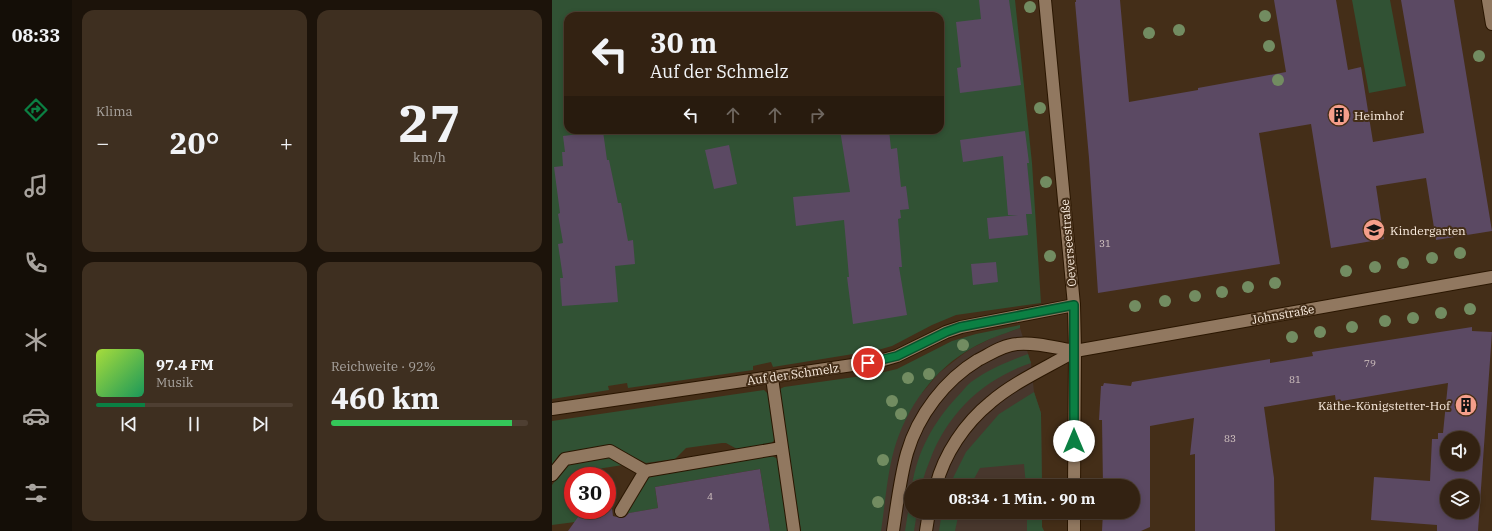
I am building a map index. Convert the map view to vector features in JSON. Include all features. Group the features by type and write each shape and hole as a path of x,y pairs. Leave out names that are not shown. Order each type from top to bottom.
{"main road":[{"name":"Oeverseestraße","path":"1045,0 1074,305 1074,479"},
{"path":"1488,0 1492,24"},
{"name":"Johnstraße","path":"1075,351 1492,277"},
{"name":"Auf der Schmelz","path":"552,409 880,361 897,356 946,332 960,327 1074,305"},
{"path":"893,531 902,473 916,431 927,410 943,390 958,375 972,364 996,350 1016,344 1030,344 1075,351"},
{"path":"939,479 946,459 959,436 974,418 991,402 1009,388 1075,351"},
{"path":"772,378 794,531"},
{"path":"552,475 565,459 610,451 645,471 782,448"},
{"path":"621,511 645,471"},
{"path":"926,531 928,519"},
{"path":"1074,519 1074,531"}],"shaded area":[{"path":"1020,328 1031,363 1034,392 1041,413 1042,479 904,479 904,519 1042,519 1042,527 1044,531 865,531 887,393 922,393 939,373 962,355 994,337"}],"green space":[{"path":"552,0 1015,0 1032,163 1041,303 956,315 932,325 892,346 878,350 773,367 771,362 753,366 753,370 628,388 627,383 608,386 609,390 552,399"},
{"path":"1352,0 1390,0 1406,86 1369,93"},
{"path":"1020,325 1020,328 984,342 958,357 945,367 923,391 906,419 894,450 881,531 801,531 779,394 780,389 784,387 876,374 897,369 952,341 976,334"},
{"path":"1028,354 1031,363 998,378 983,388 957,412 938,443 923,479 913,479 918,461 927,439 940,418 956,398 971,382 992,369"},
{"path":"764,390 768,394 775,439 771,444 737,449 726,443 686,448 675,459 646,463 611,446 563,453 559,455 552,465 552,421"},
{"path":"1034,392 1041,413 1042,479 1025,479 1024,464 980,468 974,479 952,479 966,452 999,414"},
{"path":"772,456 778,459 789,531 770,531 760,469 655,487 658,508 624,514 650,475"},
{"path":"610,457 623,465 610,467 565,467 569,464"},
{"path":"564,469 564,519 577,519 575,522 552,525 552,485"},
{"path":"907,519 916,519 914,531 905,531"},
{"path":"941,519 958,519 955,531 939,531"},
{"path":"1027,519 1042,519 1042,527 1044,531 1027,531"}],"building":[{"path":"979,0 1009,0 1021,85 960,93 957,68 961,67 956,22 981,19"},
{"path":"1076,0 1120,0 1129,102 1286,72 1274,0 1336,0 1348,70 1361,67 1373,142 1424,133 1401,0 1454,0 1492,231 1436,240 1426,178 1376,186 1384,239 1331,248 1311,124 1259,133 1280,264 1098,293"},
{"path":"1025,131 1029,163 1027,163 1032,214 1026,214 1028,235 989,239 987,218 1018,215 1008,215 1003,156 963,162 960,140"},
{"path":"579,134 603,134 607,160 609,160 618,203 621,203 628,241 633,240 635,264 615,266 618,302 562,306 560,278 563,278 558,244 563,243 558,214 560,213 554,167 563,166 562,152 565,152 563,136"},
{"path":"841,134 889,134 891,149 897,148 901,187 906,186 909,209 900,210 901,218 898,219 902,267 899,267 907,315 853,324 847,277 849,277 844,220 796,226 793,197 850,192"},
{"path":"729,145 737,184 714,189 705,150"},
{"path":"996,262 998,282 973,285 971,264"},
{"path":"1472,327 1472,331 1492,332 1480,503 1480,479 1440,479 1440,519 1479,519 1478,531 1437,531 1437,525 1371,520 1374,477 1430,481 1432,439 1438,439 1438,433 1440,433 1440,471 1480,471 1480,431 1443,431 1448,383 1336,402 1335,395 1264,407 1274,478 1275,531 1195,531 1195,454 1190,455 1194,418 1150,426 1150,527 1141,531 1102,531 1103,519 1140,519 1140,479 1103,479 1102,420 1099,420 1101,386 1103,386 1104,383 1131,386 1132,382 1270,359 1270,363 1313,356 1312,352"},
{"path":"760,469 770,531 568,531 577,519 616,519 616,517 625,517 629,513 658,508 655,487"}],"place":[{"name":"Heimhof","path":"1339,115"},
{"name":"Kindergarten","path":"1374,230"},
{"name":"Käthe-Königstetter-Hof","path":"1466,405"}],"route":[{"path":"868,363 897,356 946,332 960,327 1034,314 1074,305 1074,441"}]}
